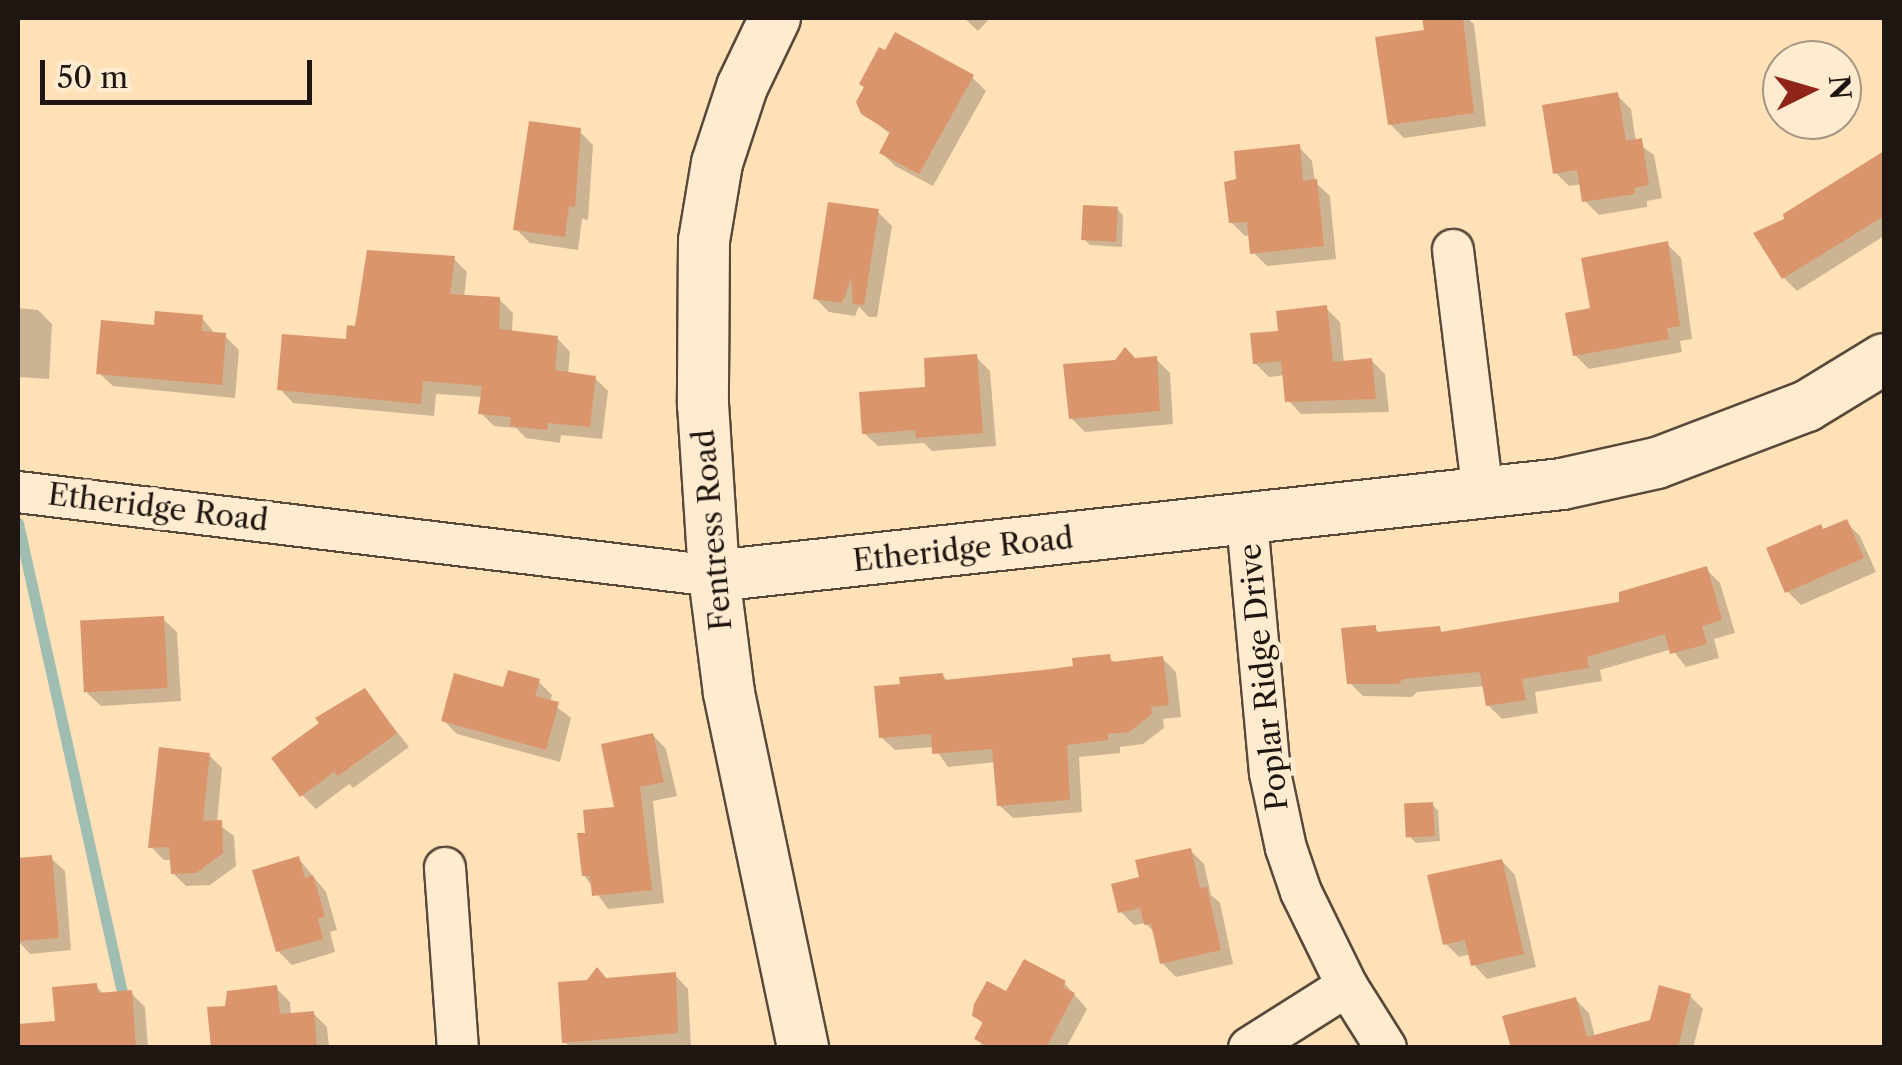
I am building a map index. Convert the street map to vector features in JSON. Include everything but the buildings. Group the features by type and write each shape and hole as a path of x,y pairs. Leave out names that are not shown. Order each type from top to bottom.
{"street":[{"name":"Fentress Road","path":"775,18 742,86 717,163 704,241 703,404 714,576 729,693 803,1048"},
{"path":"1454,250 1483,494"},
{"name":"Etheridge Road","path":"18,492 714,576 1562,484 1657,464 1807,406 1884,359"},
{"name":"Poplar Ridge Drive","path":"1247,521 1276,811 1301,892 1347,986 1386,1048"},
{"path":"445,868 458,1048"},
{"path":"1249,1048 1347,986"}],"waterway":[{"path":"18,523 124,1002"}]}
